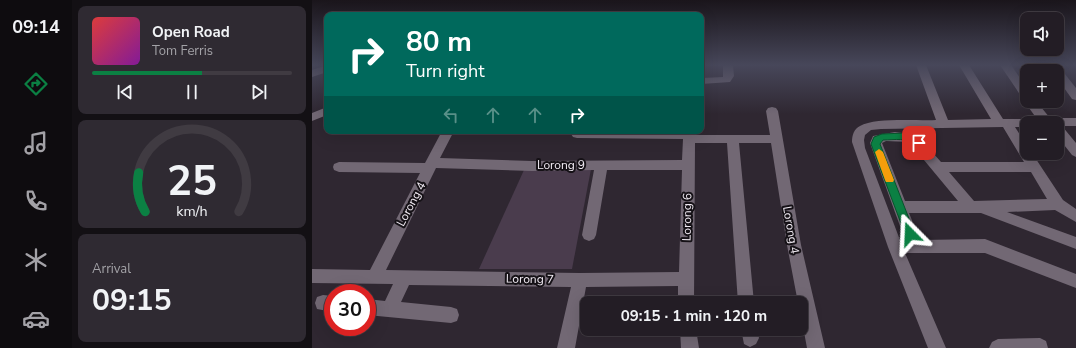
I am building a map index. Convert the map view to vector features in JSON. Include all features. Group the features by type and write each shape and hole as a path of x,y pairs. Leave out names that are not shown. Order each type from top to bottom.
{"street":[{"path":"927,81 943,124"},
{"path":"975,81 1058,204 1066,211 1076,216"},
{"path":"1065,81 1076,96"},
{"path":"1035,108 1041,116"},
{"path":"312,117 324,112"},
{"name":"Lorong 4","path":"772,112 775,139 794,245 816,348"},
{"path":"1064,123 1076,122"},
{"path":"937,348 895,247 860,148 858,138 860,132 866,128 874,126 1020,123"},
{"name":"Lorong 4","path":"374,276 432,166 447,134"},
{"path":"577,134 689,135 733,139 775,139"},
{"name":"Lorong 6","path":"686,296 689,135"},
{"path":"915,247 876,144 877,139 882,137 905,136 913,138 977,207 1076,243"},
{"path":"1064,137 1076,152"},
{"path":"733,139 745,296"},
{"path":"589,235 601,165"},
{"name":"Lorong 9","path":"339,167 688,165"},
{"path":"938,166 1033,167"},
{"path":"900,207 977,207 1058,204"},
{"path":"895,247 990,247 1076,281"},
{"name":"Lorong 7","path":"312,276 405,276 580,280 686,279"},
{"path":"390,308 405,276"},
{"path":"566,348 580,280"},
{"path":"376,307 451,315"},
{"path":"689,336 690,348"},
{"path":"998,348 1040,347"}],"shaded area":[{"path":"591,169 572,269 479,269 524,170"}],"slow traffic":[{"path":"879,152 890,180"}],"route":[{"path":"910,234 876,144 877,139 882,137 905,136 913,138 919,143"}]}
